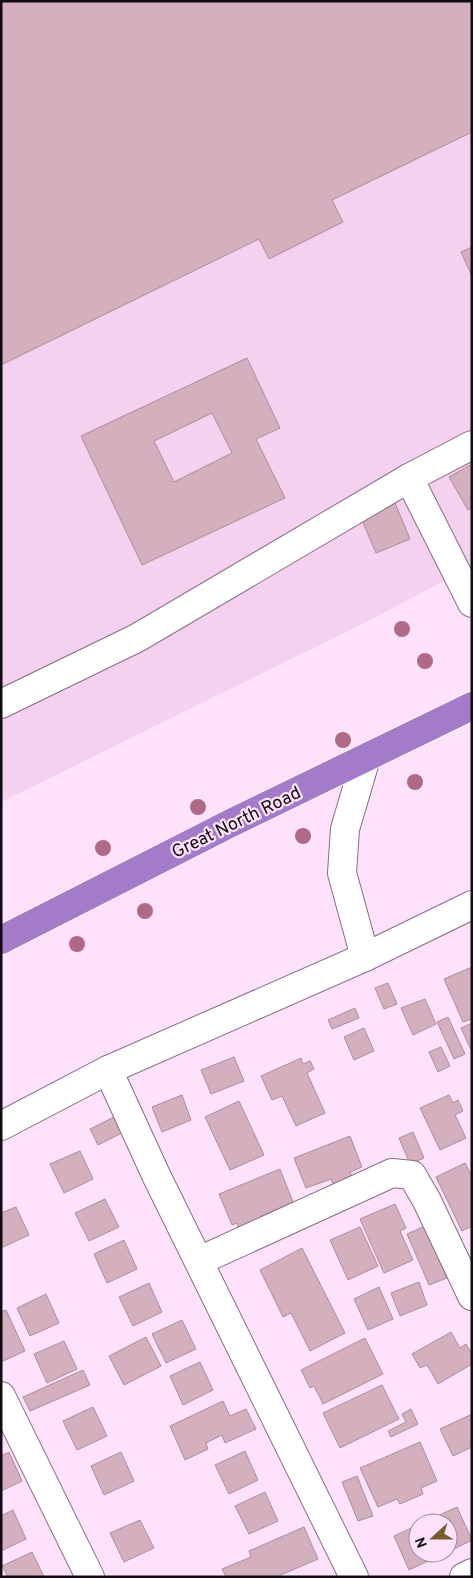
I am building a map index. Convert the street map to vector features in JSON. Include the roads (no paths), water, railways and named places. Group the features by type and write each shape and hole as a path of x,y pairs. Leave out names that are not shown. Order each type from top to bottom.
{"highway":[{"name":"Great North Road","path":"1,940 231,823 472,706"}],"street":[{"path":"1,704 137,638 409,478 472,445"},
{"path":"409,478 472,603"},
{"path":"365,957 342,873 345,829 366,758"},
{"path":"1,1126 108,1070 365,957 472,905"},
{"path":"108,1070 156,1175 354,1577"},
{"path":"199,1261 392,1173 412,1175 472,1296"},
{"path":"1,1396 90,1577"},
{"path":"464,1577 472,1573"}]}
